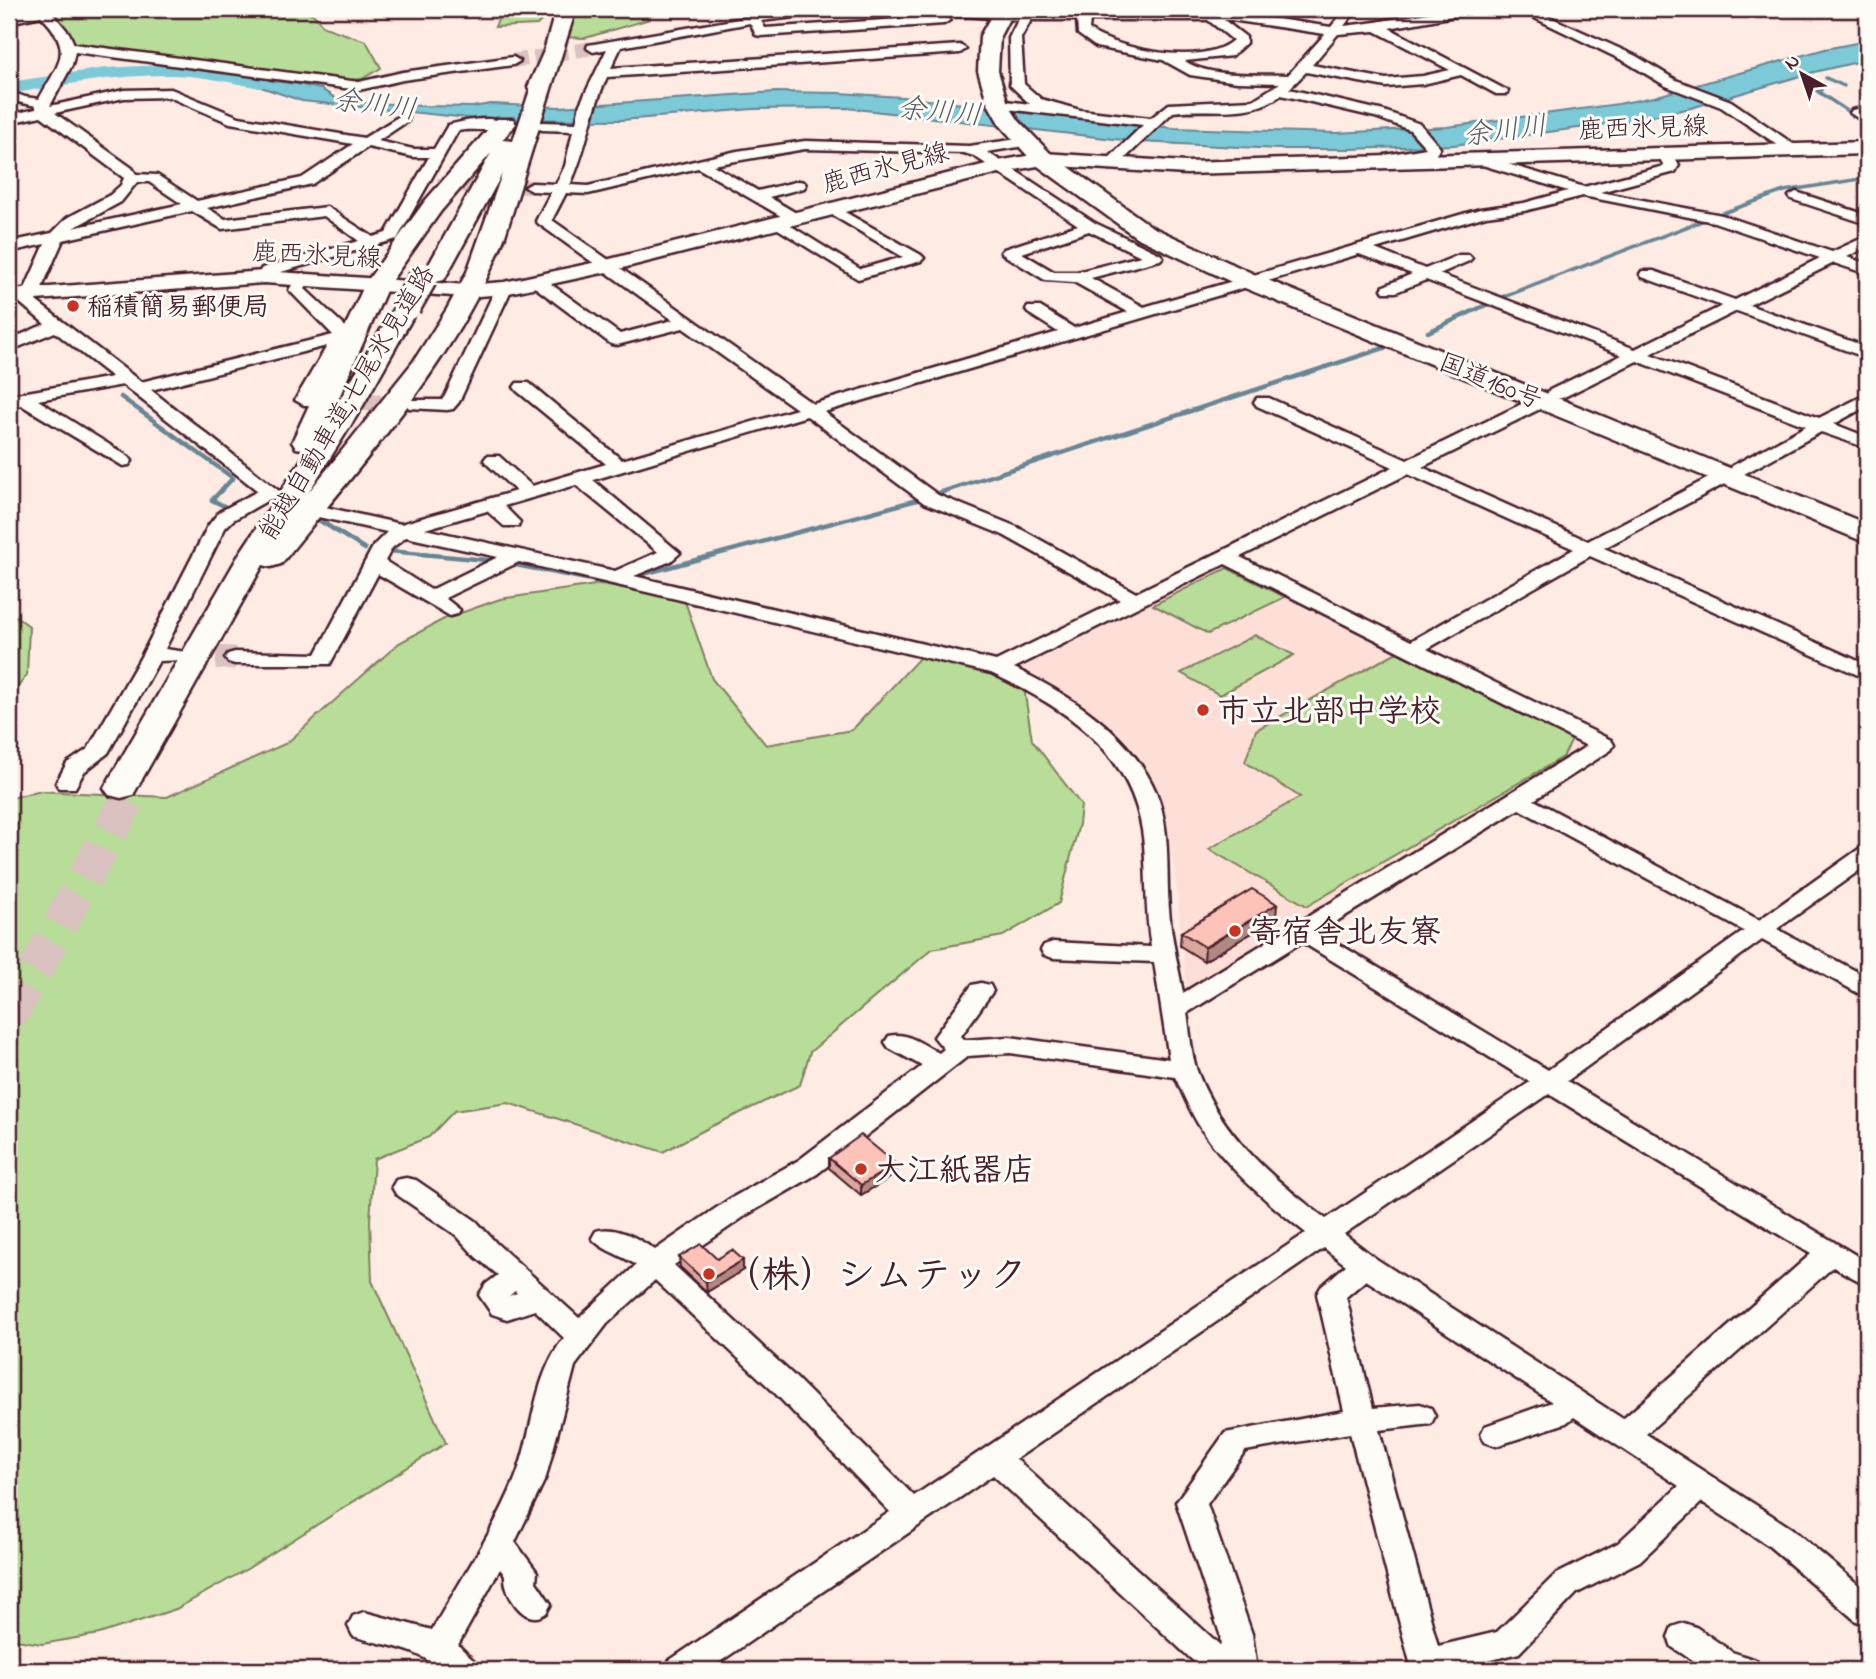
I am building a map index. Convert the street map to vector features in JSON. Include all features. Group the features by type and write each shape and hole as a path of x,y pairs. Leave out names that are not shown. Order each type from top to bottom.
{"highway":[{"name":"能越自動車道;七尾氷見道路","path":"127,788 263,555 355,419 413,306 443,282 522,116 557,9"},
{"path":"366,310 479,272 493,236 522,116 547,68 566,9"},
{"name":"国道160号","path":"1001,12 990,36 987,53 988,71 998,104 1018,134 1043,159 1122,214 1256,279 1732,473 1867,534"},
{"path":"263,555 377,284 433,206 522,116"},
{"path":"263,555 424,366 443,282"},
{"name":"国道160号","path":"1732,473 1867,522"}],"main road":[{"name":"鹿西氷見線","path":"9,296 264,277 377,284 443,282 504,288 787,222 998,167 1043,159 1186,168 1867,148"}],"street":[{"path":"593,48 617,53 754,19 828,9"},
{"path":"924,9 1084,16 1211,16 1271,20 1335,31 1377,27 1471,9"},
{"path":"1110,165 1168,108 1255,104 1279,91 1335,31 1351,9"},
{"path":"1522,9 1631,59 1680,86 1720,102 1795,150"},
{"path":"9,19 43,10 70,47 71,55 45,102 9,119"},
{"path":"1027,12 1015,38 1017,85 1036,102 1085,115"},
{"path":"1084,16 1082,31 1101,44 1171,58 1190,71 1237,78 1292,79"},
{"path":"1130,63 1227,53 1241,40 1211,16"},
{"path":"754,19 776,67"},
{"path":"761,32 968,19"},
{"path":"1377,27 1502,91"},
{"path":"70,47 179,75 359,86 403,76 513,61"},
{"path":"603,73 776,67 960,49"},
{"path":"617,53 587,104 572,166 544,220 931,499 1010,531 1136,601"},
{"path":"1206,56 1237,78"},
{"path":"1301,67 1386,83 1423,80 1463,71"},
{"path":"179,75 235,120 309,135 366,142 413,153 439,153"},
{"path":"11,96 22,102 45,102 124,94 179,75"},
{"path":"1279,91 1379,114 1415,127 1433,148 1430,153 1397,155 1390,158 1389,163"},
{"path":"45,102 127,172 131,185 121,195 69,223 57,235 27,302 272,494 226,516 217,526 152,655 97,752 75,768 67,783"},
{"path":"998,104 1152,122"},
{"path":"1867,111 1857,113 1867,120"},
{"path":"264,277 268,271 392,236 453,128 522,116 582,125"},
{"path":"9,247 307,181 402,118"},
{"path":"532,187 588,190 699,163 757,151 805,145 843,144 971,150 1018,134"},
{"path":"971,150 1020,178 1090,226 1154,257 1077,277 1051,277 1009,252 1090,226"},
{"path":"234,658 323,660 384,545 402,530 1485,212 1524,207 1670,169 1672,165 1665,155"},
{"path":"1481,160 1628,203 1717,218 1867,269"},
{"path":"699,163 757,196 787,222 858,274 916,258 834,210"},
{"path":"131,178 152,178 193,208 222,224 327,211 369,242"},
{"path":"1039,191 1079,184"},
{"path":"420,185 437,186"},
{"path":"757,196 799,185"},
{"path":"1796,196 1867,220"},
{"path":"998,668 1867,242"},
{"path":"1360,249 1867,443"},
{"path":"1390,289 1464,258"},
{"path":"1648,274 1867,353"},
{"path":"1077,277 1141,312"},
{"path":"304,278 297,290 343,332 329,361 304,400 315,401"},
{"path":"538,282 617,340 685,322"},
{"path":"415,404 447,405 453,398 504,288"},
{"path":"1034,310 1070,333"},
{"path":"9,346 56,325"},
{"path":"16,401 133,384 339,338"},
{"path":"523,387 618,465"},
{"path":"1412,649 1589,548 1867,399"},
{"path":"16,401 123,461"},
{"path":"1264,402 1867,673"},
{"path":"493,460 528,492"},
{"path":"578,477 670,553 663,558 635,565 619,578"},
{"path":"489,503 511,522"},
{"path":"316,511 619,578 998,668 1032,684 1075,712 1120,751 1145,793 1155,844 1157,911 1184,1070 1212,1125 1235,1154 1266,1187 1365,1265 1780,1537 1864,1602"},
{"path":"430,598 517,555"},
{"path":"1172,1011 1518,800 1603,745 1226,557"},
{"path":"374,563 450,610"},
{"path":"152,655 179,656"},
{"path":"1518,800 1867,987"},
{"path":"682,1670 1548,1082 1867,854"},
{"path":"1302,932 1867,1275"},
{"path":"1053,950 1164,955"},
{"path":"950,1057 947,1037 981,991"},
{"path":"898,1042 950,1057"},
{"path":"365,1626 422,1640 450,1659 498,1545 531,1477 561,1363 580,1336 597,1316 655,1264 738,1207 808,1167 950,1057 1010,1045 1184,1070"},
{"path":"405,1187 466,1228 486,1251 528,1286 580,1336"},
{"path":"606,1238 632,1248 655,1264 782,1382 912,1514"},
{"path":"1626,1434 1831,1253"},
{"path":"1365,1265 1331,1294 1361,1420 1427,1667 1507,1643 1566,1584 1629,1552 1701,1484"},
{"path":"1496,1434 1555,1415 1576,1401"},
{"path":"1241,1670 1236,1634 1191,1502 1236,1441 1361,1420 1420,1416"},
{"path":"994,1458 1225,1670"},
{"path":"498,1545 521,1572 520,1585 535,1604"},
{"path":"1684,1637 1721,1662 1744,1670"}],"shaded area":[{"path":"1226,562 1593,744 1187,992 1174,867 1161,796 1139,756 1123,737 1075,698 1018,665"}],"green space":[{"path":"48,9 296,9 313,14 324,27 366,41 381,68 362,79 338,81 87,46 65,41 61,23"},
{"path":"502,9 650,9 650,19 585,38 564,37 578,10 548,14 537,25 495,27"},
{"path":"1227,568 1285,597 1208,634 1153,605"},
{"path":"602,584 684,599 712,679 766,745 852,730 921,656 984,671 1024,688 1032,740 1081,805 1079,824 1059,903 1003,936 932,949 810,1052 800,1085 663,1152 508,1103 454,1111 429,1137 374,1159 370,1220 372,1281 446,1443 247,1569 176,1609 99,1634 42,1644 9,1639 9,799 37,791 167,797 287,743 399,643 444,619 500,599"},
{"path":"9,611 29,626 27,675 9,699"},
{"path":"1255,635 1294,655 1220,695 1181,673"},
{"path":"1397,652 1573,738 1563,757 1307,906 1209,849 1300,797 1245,762 1256,730"}],"water":[{"path":"1867,41 1867,60 1814,72 1691,108 1629,121 1454,145 1351,149 1278,149 1140,142 847,108 753,109 622,120 478,119 302,101 261,87 199,72 297,84 321,89 337,99 355,102 425,106 472,107 491,104 559,107 776,92 839,93 902,97 1174,128 1336,133 1447,127 1618,104 1654,97 1825,49"}],"building":[{"path":"1252,889 1277,904 1205,947 1181,932"},
{"name":"大江紙器店","path":"861,1135 896,1164 861,1185 829,1158"},
{"path":"701,1244 717,1259 732,1250 743,1260 706,1282 679,1257"}],"waterway":[{"name":"余川川","path":"9,88 105,73 154,70 202,72 261,82"},
{"path":"1826,78 1844,86"},
{"path":"1821,90 1817,91 1867,124"},
{"path":"1720,214 1784,191 1867,178"},
{"path":"1547,280 1707,219"},
{"path":"1500,298 1552,278"},
{"path":"1428,332 1488,304"},
{"path":"939,493 1384,348"},
{"path":"121,397 233,478 212,500 224,506"},
{"path":"640,575 917,500"},
{"path":"314,517 365,549"},
{"path":"389,551 497,561"},
{"path":"516,565 621,586"}],"tunnel":[{"path":"513,61 593,48"},
{"path":"437,185 532,187"},
{"path":"336,401 410,404"},
{"path":"182,656 235,658"},
{"path":"9,1018 134,788"}],"place":[{"name":"稲積簡易郵便局","path":"73,306"},
{"name":"市立北部中学校","path":"1203,710"},
{"name":"寄宿舎北友寮","path":"1235,931"},
{"name":"大江紙器店","path":"861,1169"},
{"name":"（株）シムテック","path":"709,1274"}]}
